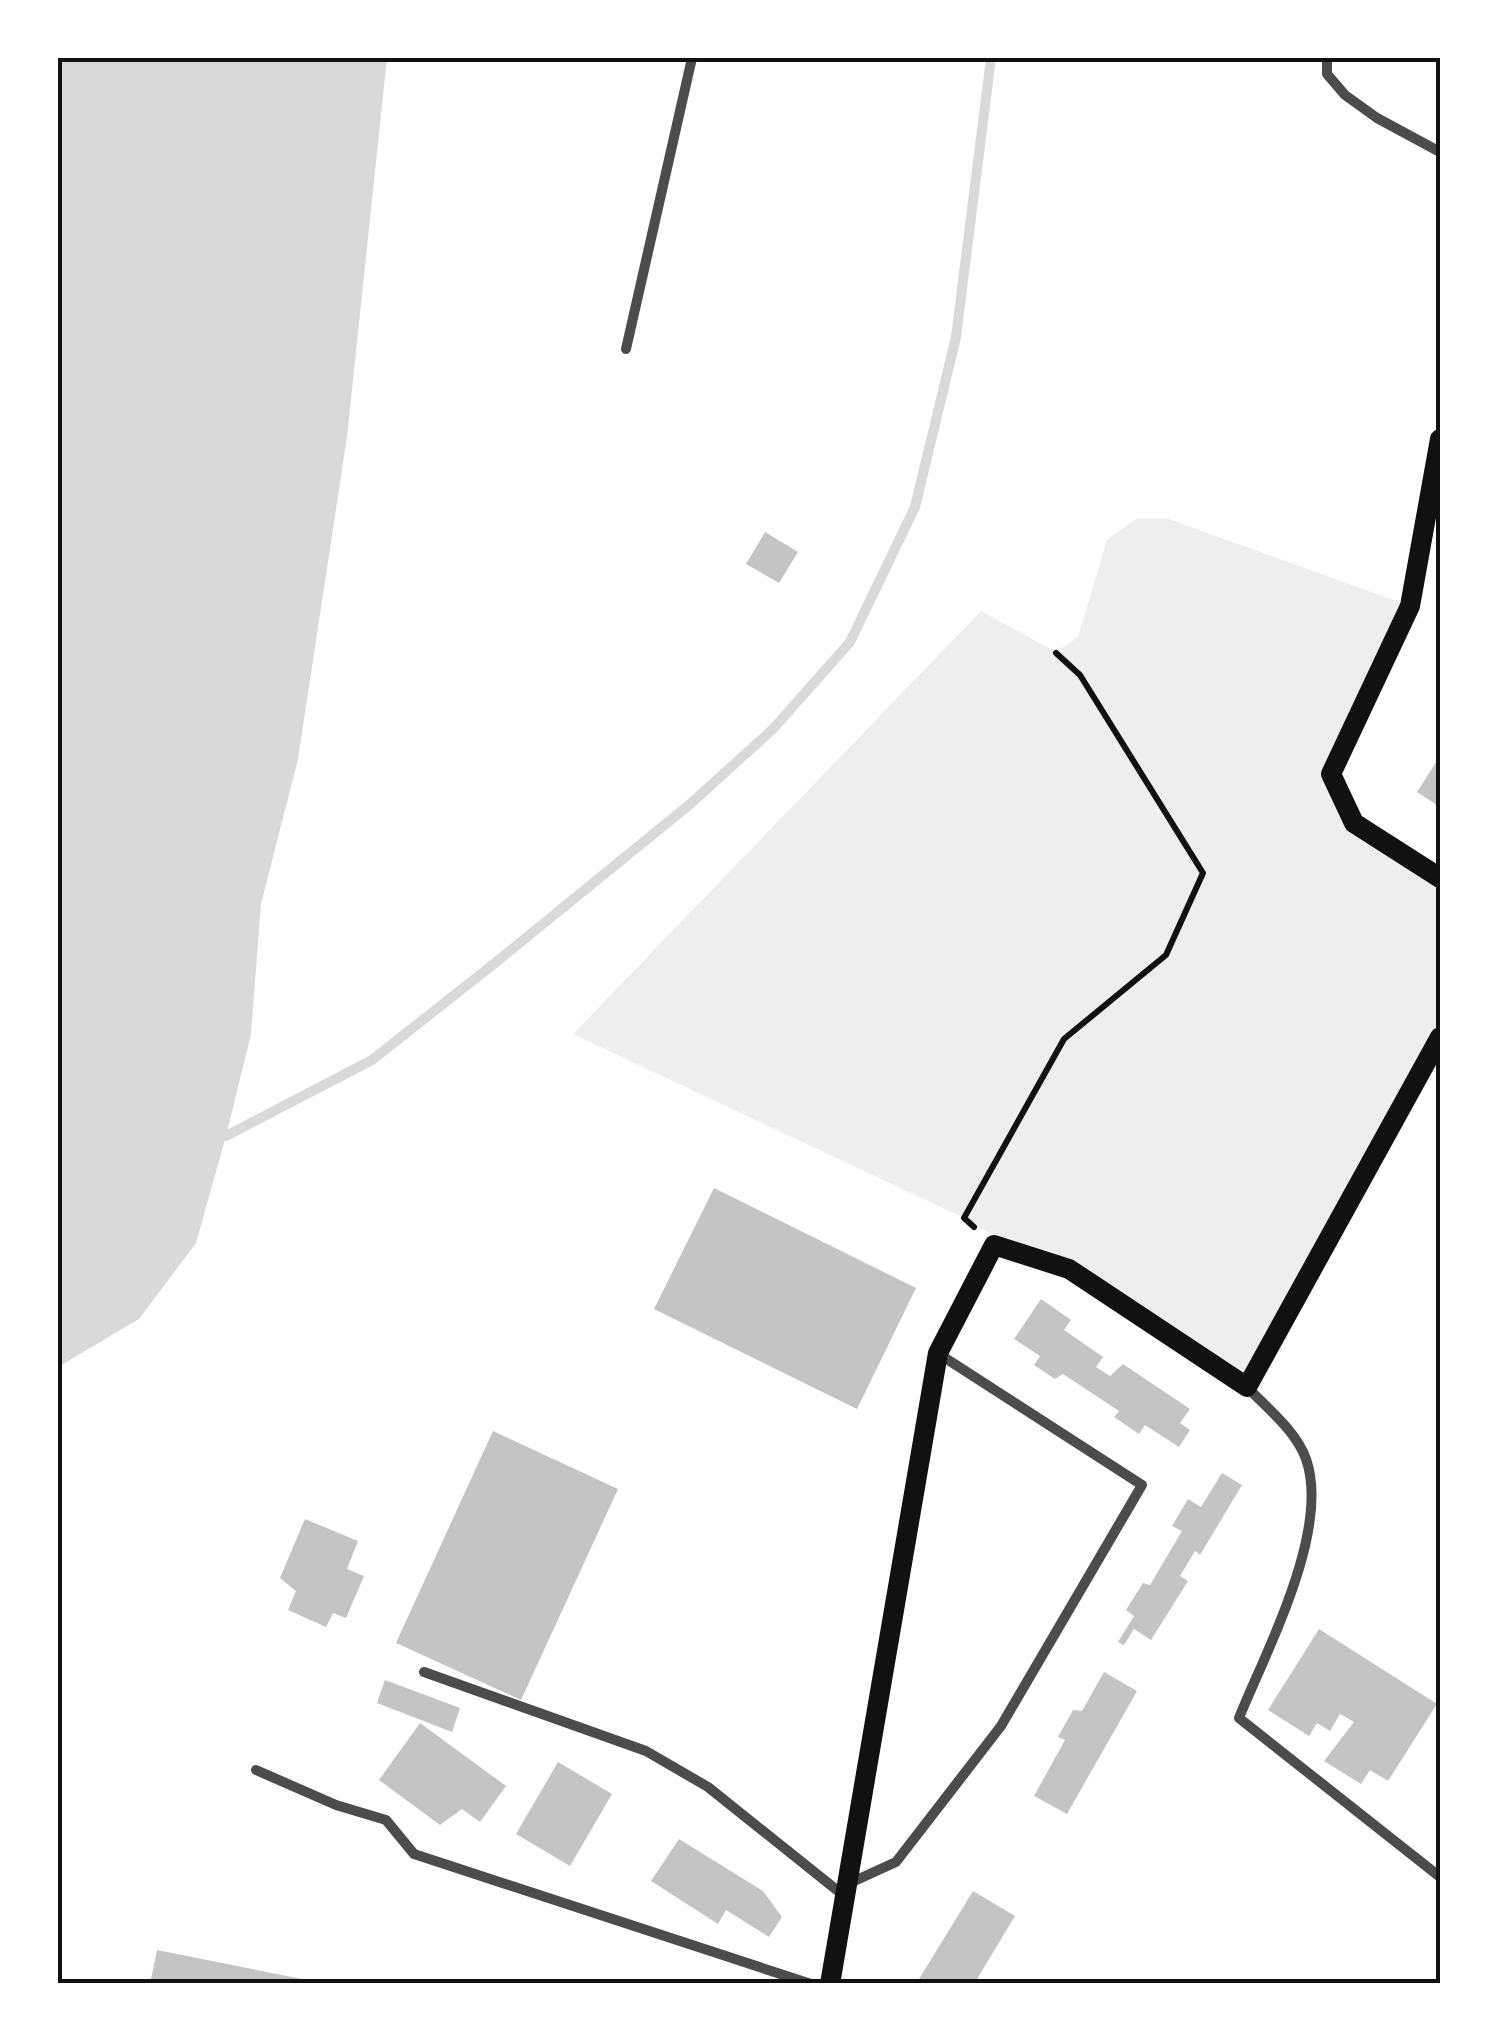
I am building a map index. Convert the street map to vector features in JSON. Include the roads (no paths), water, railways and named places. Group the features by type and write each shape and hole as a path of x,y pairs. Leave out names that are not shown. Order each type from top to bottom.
{"main road":[{"path":"1440,439 1410,606 1331,774 1354,823 1440,878"},
{"path":"830,1984 849,1891 904,1535 938,1353 994,1245 1069,1269 1248,1387 1440,1037"}],"street":[{"path":"626,349 692,58"},
{"path":"1327,58 1327,74 1345,95 1440,152"},
{"path":"424,1672 646,1751 708,1787 849,1891 896,1862 1001,1726 1142,1485 938,1353"},
{"path":"1248,1387 1298,1440 1308,1463 1309,1543 1239,1718 1440,1877"},
{"path":"256,1770 336,1805 386,1820 414,1854 810,1984"}],"waterway":[{"path":"226,1136 372,1060 495,963 689,805 773,729 850,642 915,507 956,337 991,58"}]}
